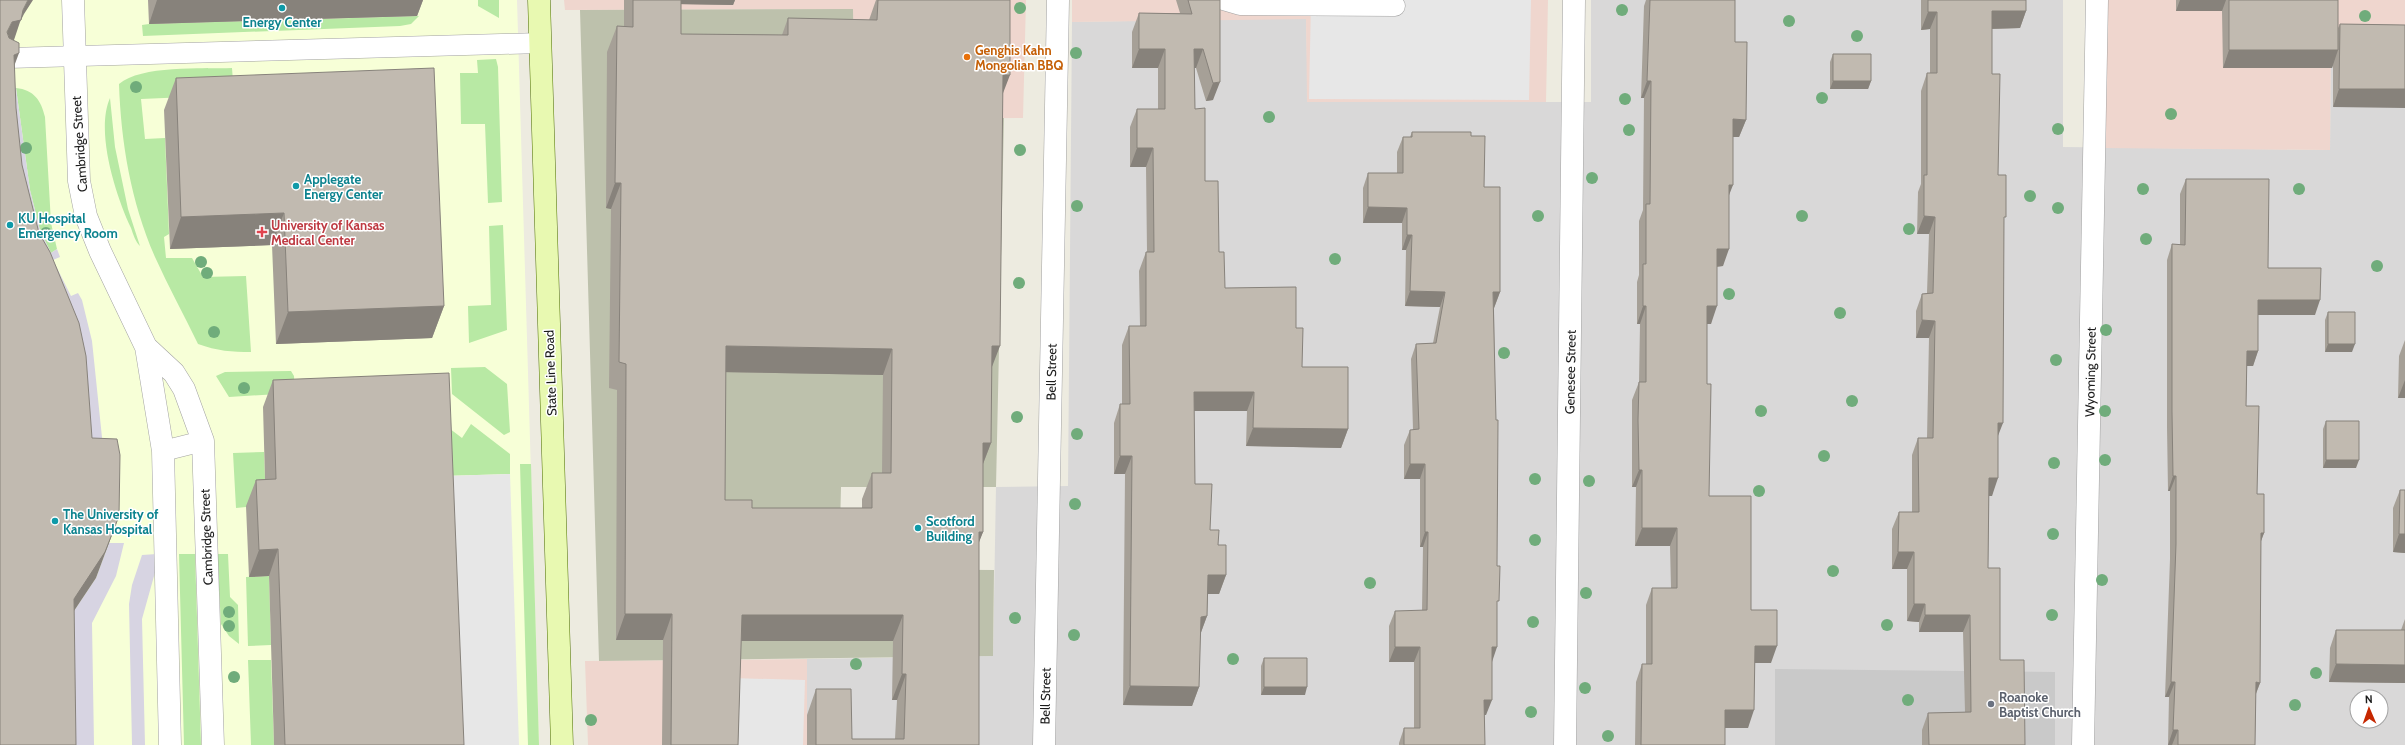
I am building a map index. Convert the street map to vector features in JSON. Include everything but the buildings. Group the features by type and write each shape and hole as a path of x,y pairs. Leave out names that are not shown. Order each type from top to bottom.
{"street":[{"name":"Cambridge Street","path":"73,0 79,181 86,216 100,251 146,347 164,451 170,745"},
{"name":"State Line Road","path":"540,0 540,43 562,745"},
{"name":"Bell Street","path":"1044,745 1058,0"},
{"name":"Genesee Street","path":"1565,745 1574,0"},
{"name":"Wyoming Street","path":"2083,745 2097,0"},
{"name":"Cambridge Street","path":"146,347 174,372 184,389 203,441 213,745"}],"lane":[{"path":"1223,0 1240,5 1395,6"},
{"path":"9,58 540,43"},
{"path":"164,451 203,441"}],"shaded area":[{"name":"University of Kansas Medical Center","path":"0,0 517,0 539,745 0,745"},
{"path":"564,0 1026,0 1023,118 855,119 853,9 565,10"},
{"path":"1072,0 1548,0 1546,102 1307,102 1306,19 1072,22"},
{"path":"1531,0 1529,100 1309,99 1311,1"},
{"path":"1591,0 2063,0 2063,147 2330,150 2331,32 2405,33 2405,745 807,745 807,659 993,656 996,487 1068,486 1072,22 1306,18 1308,102 1591,102"},
{"path":"2108,0 2405,0 2405,33 2331,33 2330,150 2104,148"},
{"path":"853,9 855,119 1004,118 996,487 841,487 839,569 994,570 993,656 599,661 580,10"},
{"path":"13,88 16,88 30,190 40,230 51,253 57,249 60,257 53,260 71,296 78,293 82,300 92,341 103,447 88,465 21,196"},
{"path":"510,474 519,745 454,745 443,476"},
{"path":"109,543 124,543 116,576 92,623 94,745 66,745 64,626 96,578"},
{"path":"157,554 156,569 142,619 145,745 132,745 129,604 132,585 142,555"},
{"path":"807,659 807,745 588,745 585,661"},
{"path":"1775,669 2055,672 2055,745 1775,745"},
{"path":"731,678 805,680 803,745 729,745"}],"green space":[{"path":"478,0 499,0 499,18 478,6"},
{"path":"419,16 411,24 400,26 143,36 142,25 149,24"},
{"path":"496,59 498,67 502,202 488,203 485,124 461,124 460,73 478,73 477,60"},
{"path":"232,68 234,95 141,99 145,139 165,138 169,234 164,237 166,258 192,258 203,277 246,276 251,352 224,351 198,344 155,257 140,215 129,172 120,106 119,84 129,78 142,74 172,69"},
{"path":"16,88 28,91 36,97 45,117 51,223 57,249 51,253 40,230 30,190"},
{"path":"110,98 115,147 128,209 140,246 137,243 119,199 109,164 105,128 106,112"},
{"path":"503,225 507,330 469,343 468,306 491,305 489,226"},
{"path":"485,367 507,384 510,432 504,435 452,394 451,368"},
{"path":"291,371 294,376 295,393 229,397 216,376 225,372"},
{"path":"441,422 462,438 471,424 510,454 510,474 443,476"},
{"path":"264,452 266,505 236,508 233,453"},
{"path":"520,464 531,464 539,745 528,745"},
{"path":"179,554 195,554 201,745 184,745"},
{"path":"217,554 228,554 230,597 238,605 239,644 229,636 221,624"},
{"path":"269,576 271,645 248,646 246,577"},
{"path":"248,660 271,660 274,745 251,745"}],"place":[{"name":"Energy Center","path":"282,8"},
{"name":"Genghis Kahn Mongolian BBQ","path":"967,57"},
{"name":"Applegate Energy Center","path":"296,186"},
{"name":"KU Hospital Emergency Room","path":"10,225"},
{"name":"University of Kansas Medical Center","path":"262,232"},
{"name":"The University of Kansas Hospital","path":"55,521"},
{"name":"Scotford Building","path":"918,528"},
{"name":"Roanoke Baptist Church","path":"1991,704"}]}
